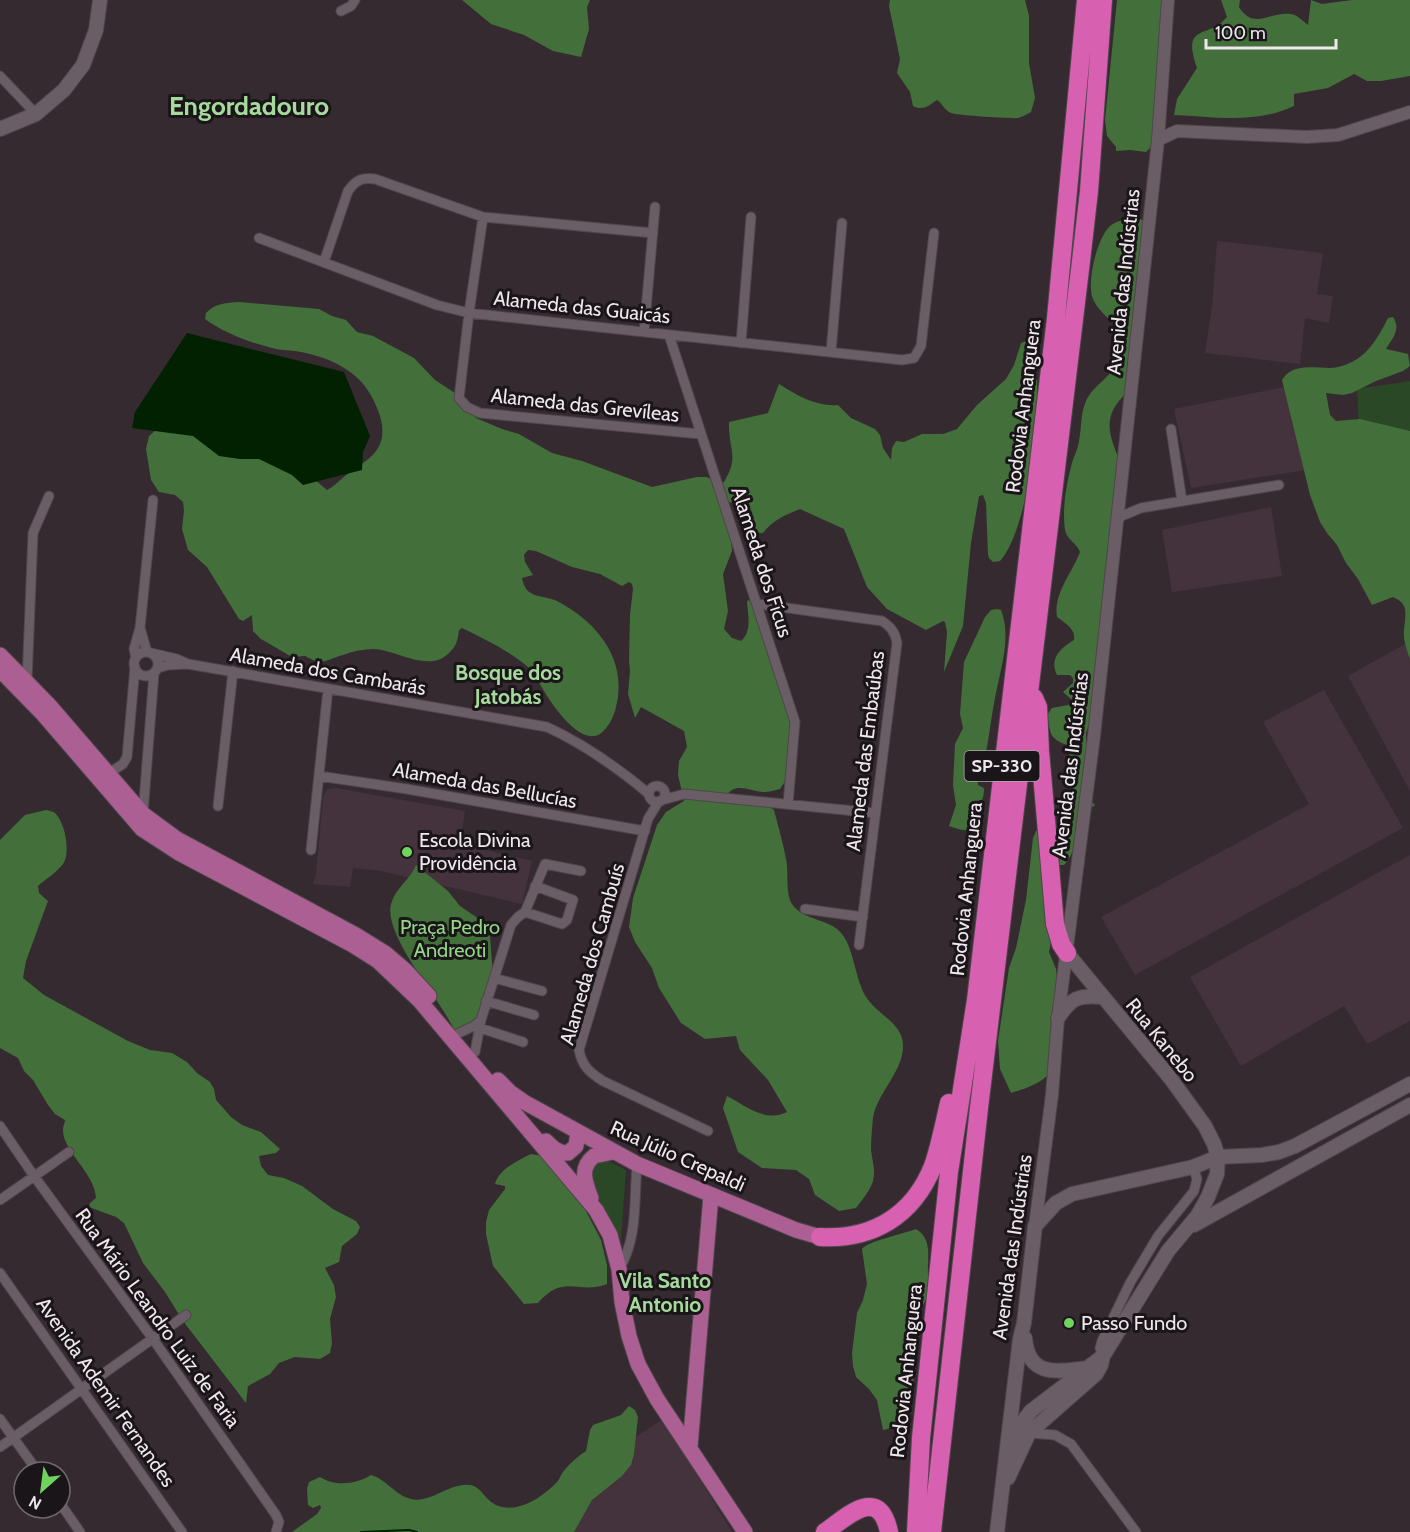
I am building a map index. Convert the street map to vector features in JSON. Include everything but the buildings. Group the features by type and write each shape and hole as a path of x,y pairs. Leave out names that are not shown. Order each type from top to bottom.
{"highway":[{"name":"Rodovia Anhanguera","path":"916,1532 921,1438 949,1172 976,1000 1056,318 1086,0"},
{"name":"Rodovia Anhanguera","path":"932,1532 979,1108 1086,214 1103,0"},
{"path":"1029,689 1038,707 1055,924 1061,944 1067,953"},
{"path":"820,1237 848,1236 875,1229 904,1210 916,1195 933,1165 976,1000"},
{"path":"825,1532 856,1509 865,1507 873,1508 880,1513 886,1520 889,1532"}],"main road":[{"path":"0,129 36,114 64,90 82,65 96,30 100,0"},
{"name":"Rua Júlio Crepaldi","path":"0,655 27,681 143,814 177,839 356,935 385,953 406,972 498,1081 524,1102 636,1164 796,1230 820,1237"},
{"path":"0,670 43,714 142,828 179,853 351,944 378,961 419,1000 596,1210"},
{"name":"Rua Kanebo","path":"1067,953 1176,1085 1205,1126 1218,1157"},
{"path":"1058,1018 1071,1000 1080,997 1102,997"},
{"path":"1035,1226 1056,1203 1065,1197 1193,1167 1218,1157 1262,1155 1295,1146 1410,1084"},
{"path":"507,1104 561,1153 573,1150 578,1132"},
{"path":"1188,1228 1410,1105"},
{"path":"613,1152 594,1156 585,1167 584,1179 596,1210 610,1235 619,1269 622,1302 629,1336 638,1364 745,1532"},
{"path":"1007,1459 1016,1433 1031,1411 1096,1374 1103,1356 1168,1251 1198,1215 1217,1174 1218,1157"},
{"path":"690,1447 711,1195"},
{"name":"Avenida das Indústrias","path":"997,1532 1035,1226"},
{"path":"1024,1323 1026,1349 1033,1364 1058,1371 1087,1368"},
{"path":"1003,1488 1029,1432 1048,1414 1063,1393 1087,1368 1103,1356"},
{"path":"669,1416 679,1419 693,1408"}],"street":[{"path":"341,11 351,6 356,0"},
{"name":"Avenida das Indústrias","path":"1035,1226 1052,1095 1058,1018 1088,790 1158,140 1168,0"},
{"path":"0,76 36,114"},
{"path":"1158,140 1177,131 1307,137 1338,135 1410,112"},
{"path":"324,262 348,191 355,182 365,178 375,179 483,217 653,233"},
{"path":"644,332 655,207"},
{"path":"469,313 483,217"},
{"path":"741,343 751,217"},
{"path":"831,352 842,223"},
{"name":"Alameda das Guaicás","path":"259,238 437,305 469,313 902,360 914,358 921,346 934,233"},
{"name":"Alameda das Grevíleas","path":"469,313 459,398 467,407 480,413 700,434"},
{"name":"Alameda dos Fícus","path":"669,334 795,722 788,804"},
{"path":"1171,429 1182,501"},
{"path":"1117,518 1142,508 1279,485"},
{"path":"27,681 33,533 49,496"},
{"path":"109,773 123,764 127,757 136,663 134,650 140,628 153,500"},
{"name":"Alameda das Embaúbas","path":"758,604 882,621 890,626 895,634 897,643 859,945"},
{"path":"140,628 149,652 158,661 149,723 143,814"},
{"path":"149,652 139,655 136,663 141,674 150,675 156,670"},
{"name":"Alameda dos Cambarás","path":"149,652 188,664"},
{"name":"Alameda dos Cambarás","path":"156,670 168,664 188,664 547,728 567,736 626,774 649,795"},
{"path":"218,806 233,671"},
{"path":"311,850 328,689"},
{"path":"130,722 149,723"},
{"name":"Alameda dos Cambarás","path":"626,774 684,794 875,813"},
{"name":"Alameda das Bellucías","path":"319,776 645,831"},
{"path":"659,787 665,794 661,800 653,801 649,795 651,788 659,787"},
{"name":"Alameda dos Cambarás","path":"661,800 684,794"},
{"name":"Alameda dos Cambuís","path":"649,795 645,831 579,1050 582,1062 589,1073 708,1131"},
{"name":"Alameda dos Cambuís","path":"648,819 661,800"},
{"path":"475,1052 478,1025 511,926 525,912 545,864 581,871"},
{"path":"525,912 562,924 567,920 573,900 535,886"},
{"path":"805,909 863,917"},
{"path":"494,978 542,991"},
{"path":"486,1001 534,1015"},
{"path":"459,1033 478,1025 523,1042"},
{"name":"Rua Mário Leandro Luiz de Faria","path":"0,1126 276,1515 279,1522 276,1532"},
{"path":"0,1200 69,1152"},
{"path":"619,1269 628,1255 632,1237 636,1164"},
{"path":"1103,1356 1100,1348 1102,1341 1130,1283 1158,1236 1194,1191 1197,1179 1193,1167"},
{"name":"Avenida Ademir Fernandes","path":"0,1273 182,1532"},
{"path":"0,1447 186,1315"},
{"path":"1048,1414 1055,1436"},
{"path":"0,1419 29,1460"},
{"path":"1029,1432 1055,1436 1071,1444 1136,1532"}],"shaded area":[{"path":"1217,241 1323,253 1317,294 1333,296 1329,323 1305,318 1300,364 1205,353 1212,306"},
{"path":"187,333 344,372 370,436 363,452 362,470 303,485 292,475 259,459 219,456 193,436 132,428 135,412"},
{"path":"1410,381 1410,438 1360,442 1357,389"},
{"path":"1289,386 1306,470 1191,488 1174,409"},
{"path":"1271,507 1282,576 1172,592 1162,530"},
{"path":"1407,643 1410,649 1410,791 1348,676"},
{"path":"1324,690 1403,828 1135,975 1101,917 1309,804 1263,722"},
{"name":"Escola Divina Providência","path":"336,788 465,811 460,844 532,861 522,904 381,871 353,868 350,887 313,884 316,874 323,797 328,789"},
{"path":"1410,855 1410,1021 1367,1044 1344,1006 1241,1066 1190,977"},
{"path":"599,1161 610,1162 626,1170 621,1240 590,1187 589,1168"},
{"path":"663,1419 732,1532 563,1532 612,1452"}],"green space":[{"path":"462,0 590,0 587,7 589,29 581,57 553,51 524,35 491,24"},
{"path":"890,0 1025,0 1029,16 1029,63 1035,98 1031,112 1020,118 984,117 951,113 937,100 923,108 913,106 910,92 897,73 900,59 889,6"},
{"path":"1117,0 1170,0 1157,134 1146,152 1116,151 1116,147 1107,136 1105,120"},
{"path":"1221,0 1240,0 1239,7 1250,18 1291,14 1308,25 1311,0 1322,4 1352,0 1410,0 1410,76 1367,81 1354,74 1328,88 1294,94 1294,106 1265,115 1220,118 1174,115 1177,99 1197,68 1192,44 1194,38 1220,24 1227,17"},
{"path":"1140,219 1146,222 1129,391 1114,408 1110,425 1110,434 1121,464 1092,715 1086,733 1086,797 1095,805 1082,820 1069,858 1064,865 1059,865 1072,767 1067,745 1053,737 1047,715 1052,708 1068,705 1072,700 1063,692 1073,683 1073,678 1070,675 1057,675 1054,664 1057,654 1074,640 1074,636 1069,627 1057,617 1057,608 1060,592 1080,552 1065,530 1065,496 1078,444 1085,402 1112,371 1120,349 1120,340 1115,327 1093,299 1092,272 1097,250 1110,226 1120,221"},
{"path":"239,302 319,309 346,320 357,332 373,336 414,358 435,380 458,395 476,418 519,434 552,453 582,461 652,487 697,477 724,482 732,459 729,422 768,413 779,384 815,402 838,405 851,418 875,429 891,460 892,448 896,441 904,442 922,434 943,434 957,429 977,405 1006,379 1014,365 1021,343 1026,341 1032,343 1036,364 1036,422 1033,455 1020,518 1011,543 1000,561 993,562 988,555 986,503 983,495 979,496 971,543 963,626 944,672 947,632 945,622 926,630 887,609 867,587 844,529 800,509 780,518 763,533 759,533 747,526 733,503 728,504 732,551 723,574 728,611 724,629 732,638 741,641 747,633 747,602 750,601 774,652 792,718 790,774 780,789 764,792 738,788 727,796 767,805 774,810 787,864 792,904 803,914 831,925 842,934 850,949 864,994 892,1023 902,1038 901,1059 880,1098 873,1118 871,1150 873,1181 856,1208 839,1211 815,1195 809,1179 796,1170 762,1168 738,1152 723,1108 727,1096 756,1112 771,1116 787,1112 768,1080 740,1050 736,1036 705,1039 681,1023 659,988 652,968 635,942 629,927 633,898 657,825 666,812 684,801 678,775 679,761 687,747 684,731 641,707 635,718 628,694 632,584 629,582 622,586 600,574 572,567 536,551 528,550 524,555 525,562 533,575 522,578 527,590 535,595 557,601 585,620 606,644 613,658 619,690 615,711 606,729 592,736 576,730 568,723 554,706 536,676 522,662 462,628 459,630 456,643 451,651 440,659 431,661 411,659 373,649 352,652 319,663 305,656 292,657 261,639 253,631 252,615 243,621 239,619 207,567 188,550 182,529 183,502 175,495 159,492 151,480 146,449 149,436 157,429 173,425 289,458 327,490 371,456 380,443 382,435 381,418 373,399 367,389 350,372 319,356 275,349 246,340 220,329 205,319 206,313 213,307"},
{"path":"1393,317 1396,329 1386,349 1408,354 1410,366 1352,393 1343,395 1326,393 1330,415 1336,421 1360,419 1410,431 1410,659 1404,638 1405,610 1402,603 1393,597 1372,605 1337,545 1320,522 1310,495 1282,380 1291,371 1297,369 1332,368 1352,362 1369,349 1388,318"},
{"path":"991,610 1001,610 1004,621 1005,643 985,758 978,778 978,785 984,788 984,794 978,828 963,830 949,826 956,805 953,785 955,744 963,728 960,714 964,662 985,617"},
{"path":"46,810 55,813 62,823 67,853 61,867 38,886 39,893 48,901 26,961 23,978 44,995 128,1041 150,1050 172,1053 187,1062 210,1082 216,1100 231,1117 242,1125 261,1132 280,1149 276,1153 259,1156 261,1166 268,1175 284,1178 302,1186 333,1209 356,1221 360,1227 357,1234 342,1246 339,1262 325,1268 334,1285 336,1297 330,1319 332,1343 330,1353 320,1359 295,1357 279,1363 270,1374 248,1386 246,1403 183,1321 143,1263 124,1223 116,1217 89,1207 96,1198 94,1189 64,1137 65,1120 55,1114 48,1105 33,1080 24,1071 18,1058 0,1048 0,840 25,815"},
{"path":"1040,828 1052,937 1049,952 1056,969 1059,994 1047,1076 1035,1084 1011,1093 1000,1069 998,1041 1009,968 1016,948 1026,900 1033,838"},
{"name":"Praça Pedro Andreoti","path":"416,865 448,891 460,906 479,919 490,936 493,976 483,1012 466,1026 454,1030 404,950 391,917 393,898"},
{"path":"531,1154 543,1156 573,1186 601,1240 607,1265 607,1284 597,1287 564,1287 547,1294 538,1303 524,1304 493,1266 486,1234 486,1222 489,1210 505,1189 505,1186 495,1184 504,1170"},
{"path":"916,1229 927,1243 930,1287 922,1310 917,1361 909,1398 903,1414 894,1425 883,1430 877,1400 856,1377 853,1366 852,1353 857,1313 867,1284 862,1249 878,1240"},
{"path":"629,1406 635,1410 638,1417 631,1465 622,1476 592,1500 574,1532 292,1532 317,1514 321,1508 320,1505 313,1508 308,1505 307,1489 309,1482 320,1477 332,1482 346,1483 359,1481 371,1475 405,1497 418,1500 454,1487 469,1485 478,1488 487,1499 496,1505 509,1508 524,1505 550,1489 568,1466 586,1451 593,1425 621,1415"}],"waterway":[{"path":"361,1532 409,1530 417,1532"}],"place":[{"name":"Escola Divina Providência","path":"407,852"},
{"name":"Passo Fundo","path":"1069,1323"}],"district":[{"name":"Engordadouro","path":"249,106"},
{"name":"Bosque dos Jatobás","path":"508,684"},
{"name":"Vila Santo Antonio","path":"665,1292"}]}
